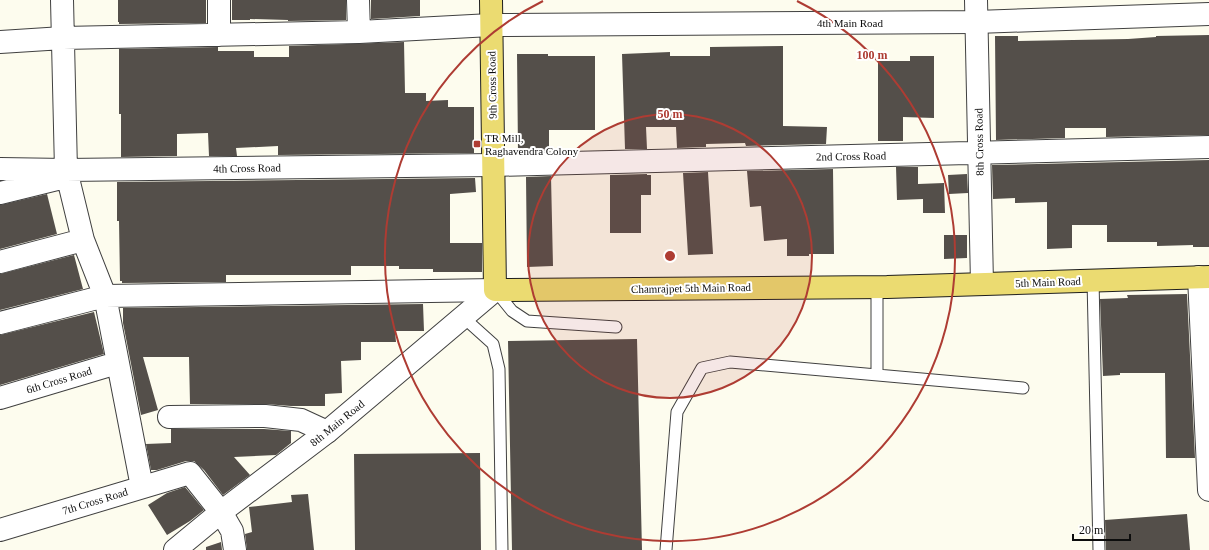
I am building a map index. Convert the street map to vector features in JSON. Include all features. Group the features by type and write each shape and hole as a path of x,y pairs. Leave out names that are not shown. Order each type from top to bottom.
{"main road":[{"name":"9th Cross Road","path":"491,0 495,290"},
{"name":"5th Main Road","path":"882,287 1204,277"},
{"name":"Chamrajpet 5th Main Road","path":"495,290 882,287"}],"street":[{"path":"62,0 67,173 83,240 105,296 142,487"},
{"path":"219,0 219,35"},
{"path":"358,0 359,32"},
{"name":"8th Cross Road","path":"976,0 982,284"},
{"name":"4th Main Road","path":"0,42 63,38 359,32 491,25 976,22 1209,14"},
{"name":"2nd Cross Road","path":"493,165 1209,147"},
{"name":"4th Cross Road","path":"0,169 67,173 493,165"},
{"path":"0,193 67,173"},
{"path":"0,262 83,240"},
{"path":"1204,277 1209,490"},
{"path":"0,323 105,296 495,290"},
{"name":"8th Main Road","path":"175,550 221,512 327,432 495,290"},
{"name":"6th Cross Road","path":"0,398 117,363"},
{"path":"169,417 265,416 301,420 327,432"},
{"name":"7th Cross Road","path":"0,530 190,473 221,512"},
{"path":"221,512 232,531 235,550"}],"lane":[{"path":"1093,280 1099,550"},
{"path":"877,375 882,287"},
{"path":"495,290 512,311 528,321 616,327"},
{"path":"463,317 493,344 499,369 502,550"},
{"path":"666,550 677,412 702,368 730,362 1023,388"}],"building":[{"path":"118,0 206,0 206,23 119,24"},
{"path":"232,0 346,0 346,20 232,20"},
{"path":"371,0 420,0 420,16 371,19"},
{"path":"1209,35 1209,135 1106,137 1106,128 1065,128 1065,138 996,140 995,36 1018,36 1018,41 1128,39 1156,36"},
{"path":"404,42 405,93 426,93 426,101 448,100 448,107 474,107 474,153 278,155 278,146 236,148 237,156 209,156 208,133 177,134 177,156 121,157 121,114 119,114 119,49 218,47 218,51 254,51 254,57 289,57 289,46"},
{"path":"783,46 783,126 827,127 826,144 746,146 745,143 706,144 706,147 677,148 676,127 646,127 647,149 625,149 622,54 670,52 670,56 710,56 710,47"},
{"path":"517,54 548,54 548,56 595,56 595,130 549,130 549,151 518,152"},
{"path":"910,56 934,56 934,118 903,117 903,141 878,141 878,61 910,61"},
{"path":"1209,160 1209,247 1193,247 1193,245 1157,246 1157,242 1107,242 1107,225 1072,225 1072,248 1047,249 1047,202 1015,203 1015,198 993,199 992,165"},
{"path":"896,167 918,167 918,184 944,183 945,213 923,213 923,199 897,200"},
{"path":"833,169 834,254 787,256 787,239 764,241 761,206 750,207 747,171"},
{"path":"708,172 713,254 688,255 683,173"},
{"path":"967,174 968,193 949,194 948,175"},
{"path":"610,175 651,175 651,195 641,195 641,233 610,233"},
{"path":"551,176 553,266 527,267 526,177"},
{"path":"475,178 476,192 450,194 450,243 482,243 482,272 433,272 433,269 399,269 399,266 351,266 351,275 226,275 226,282 122,283 122,281 120,281 117,182"},
{"path":"47,194 57,234 0,249 0,205"},
{"path":"944,235 967,235 967,258 944,259"},
{"path":"74,255 83,289 0,310 0,274"},
{"path":"1187,294 1195,458 1166,458 1165,373 1120,373 1120,375 1103,376 1100,299 1128,298 1127,295"},
{"path":"423,304 424,331 395,331 396,342 361,342 361,360 341,361 342,393 325,394 325,406 190,404 189,357 143,357 158,410 141,415 123,323 123,308"},
{"path":"94,312 104,354 0,385 0,335"},
{"path":"637,339 642,550 512,550 508,341"},
{"path":"171,429 264,429 291,431 291,443 276,455 234,457 250,475 223,495 204,470 194,461 186,461 157,470 151,470 146,444 171,443"},
{"path":"480,453 481,550 355,550 354,454"},
{"path":"185,487 204,510 190,521 167,535 148,505 167,493"},
{"path":"308,494 314,550 247,550 245,534 252,532 249,507 292,502 291,495"},
{"path":"1187,514 1190,550 1106,550 1105,520"},
{"path":"221,542 222,550 206,550 206,547"}],"place":[{"name":"TR Mill, Raghavendra Colony","path":"477,144"}]}
